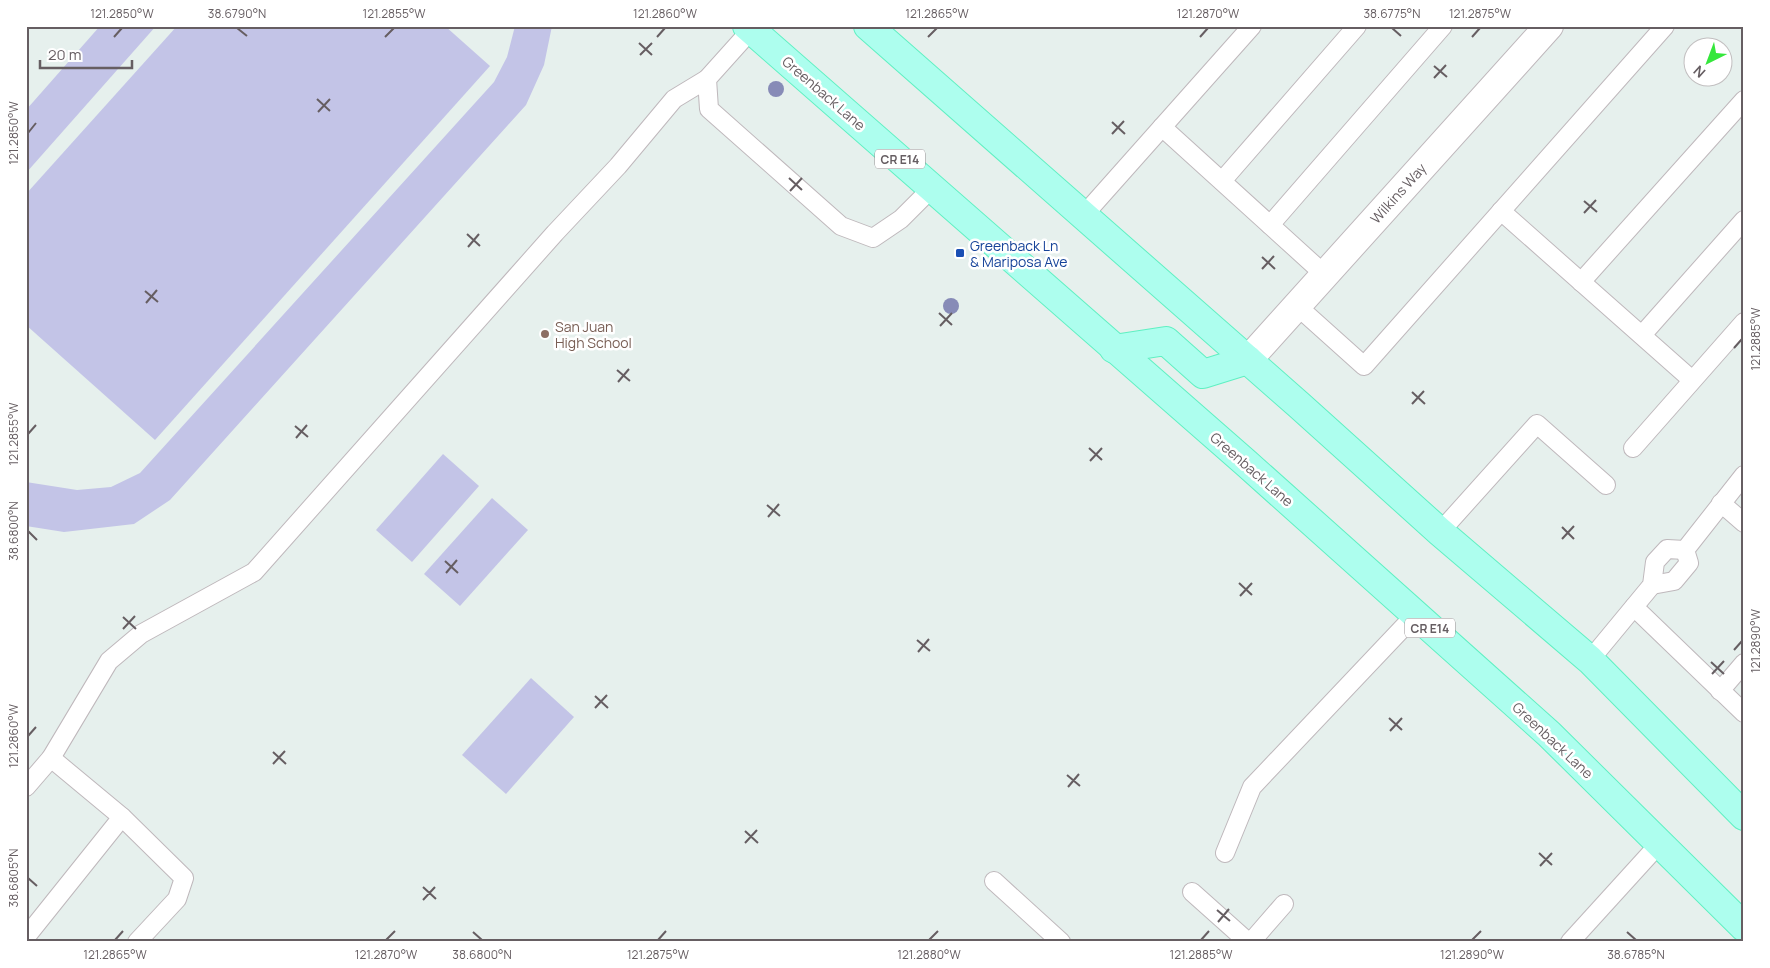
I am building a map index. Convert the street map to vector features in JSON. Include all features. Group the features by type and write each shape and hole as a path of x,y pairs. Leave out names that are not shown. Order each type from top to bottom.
{"main road":[{"path":"871,27 1440,532 1590,660 1744,816"},
{"name":"Greenback Lane","path":"749,28 1246,463 1548,734 1744,928"},
{"path":"1114,349 1166,341 1203,374 1248,360"}],"street":[{"name":"Wilkins Way","path":"1248,360 1549,26"}],"lane":[{"path":"1083,216 1252,26"},
{"path":"1222,181 1357,26"},
{"path":"1270,225 1443,26"},
{"path":"1296,305 1364,366 1665,26"},
{"path":"26,787 51,758 109,661 141,634 254,572 555,233 618,166 674,99 707,79 749,28"},
{"path":"707,79 709,109 841,226 873,238 901,220 932,188"},
{"path":"1581,282 1744,100"},
{"path":"1162,127 1324,274"},
{"path":"1502,211 1692,380"},
{"path":"1642,335 1744,220"},
{"path":"1633,448 1744,322"},
{"path":"1440,532 1537,424 1606,485"},
{"path":"1685,550 1744,475"},
{"path":"1721,503 1744,523"},
{"path":"1590,660 1652,585 1655,562 1667,549 1685,550"},
{"path":"1652,585 1674,581 1688,563 1685,550"},
{"path":"1634,607 1744,713"},
{"path":"1224,853 1252,787 1415,615"},
{"path":"1720,691 1744,663"},
{"path":"51,758 122,817 184,878 177,899 138,942"},
{"path":"31,935 122,817"},
{"path":"1570,942 1660,843"},
{"path":"994,881 1061,942"},
{"path":"1192,892 1249,942 1284,904"}],"shaded area":[{"path":"100,26 156,26 26,173 26,110"},
{"path":"177,26 445,26 490,66 155,440 26,325 26,194"},
{"path":"515,26 552,26 544,65 526,105 170,500 134,524 64,532 26,526 26,482 77,490 111,487 140,473 494,82 507,57"},
{"path":"443,454 479,486 412,562 376,530"},
{"path":"492,498 528,530 460,606 424,574"},
{"path":"531,678 574,717 506,794 462,755"}],"place":[{"name":"Greenback Ln & Mariposa Ave","path":"960,253"},
{"name":"San Juan High School","path":"545,334"}]}
